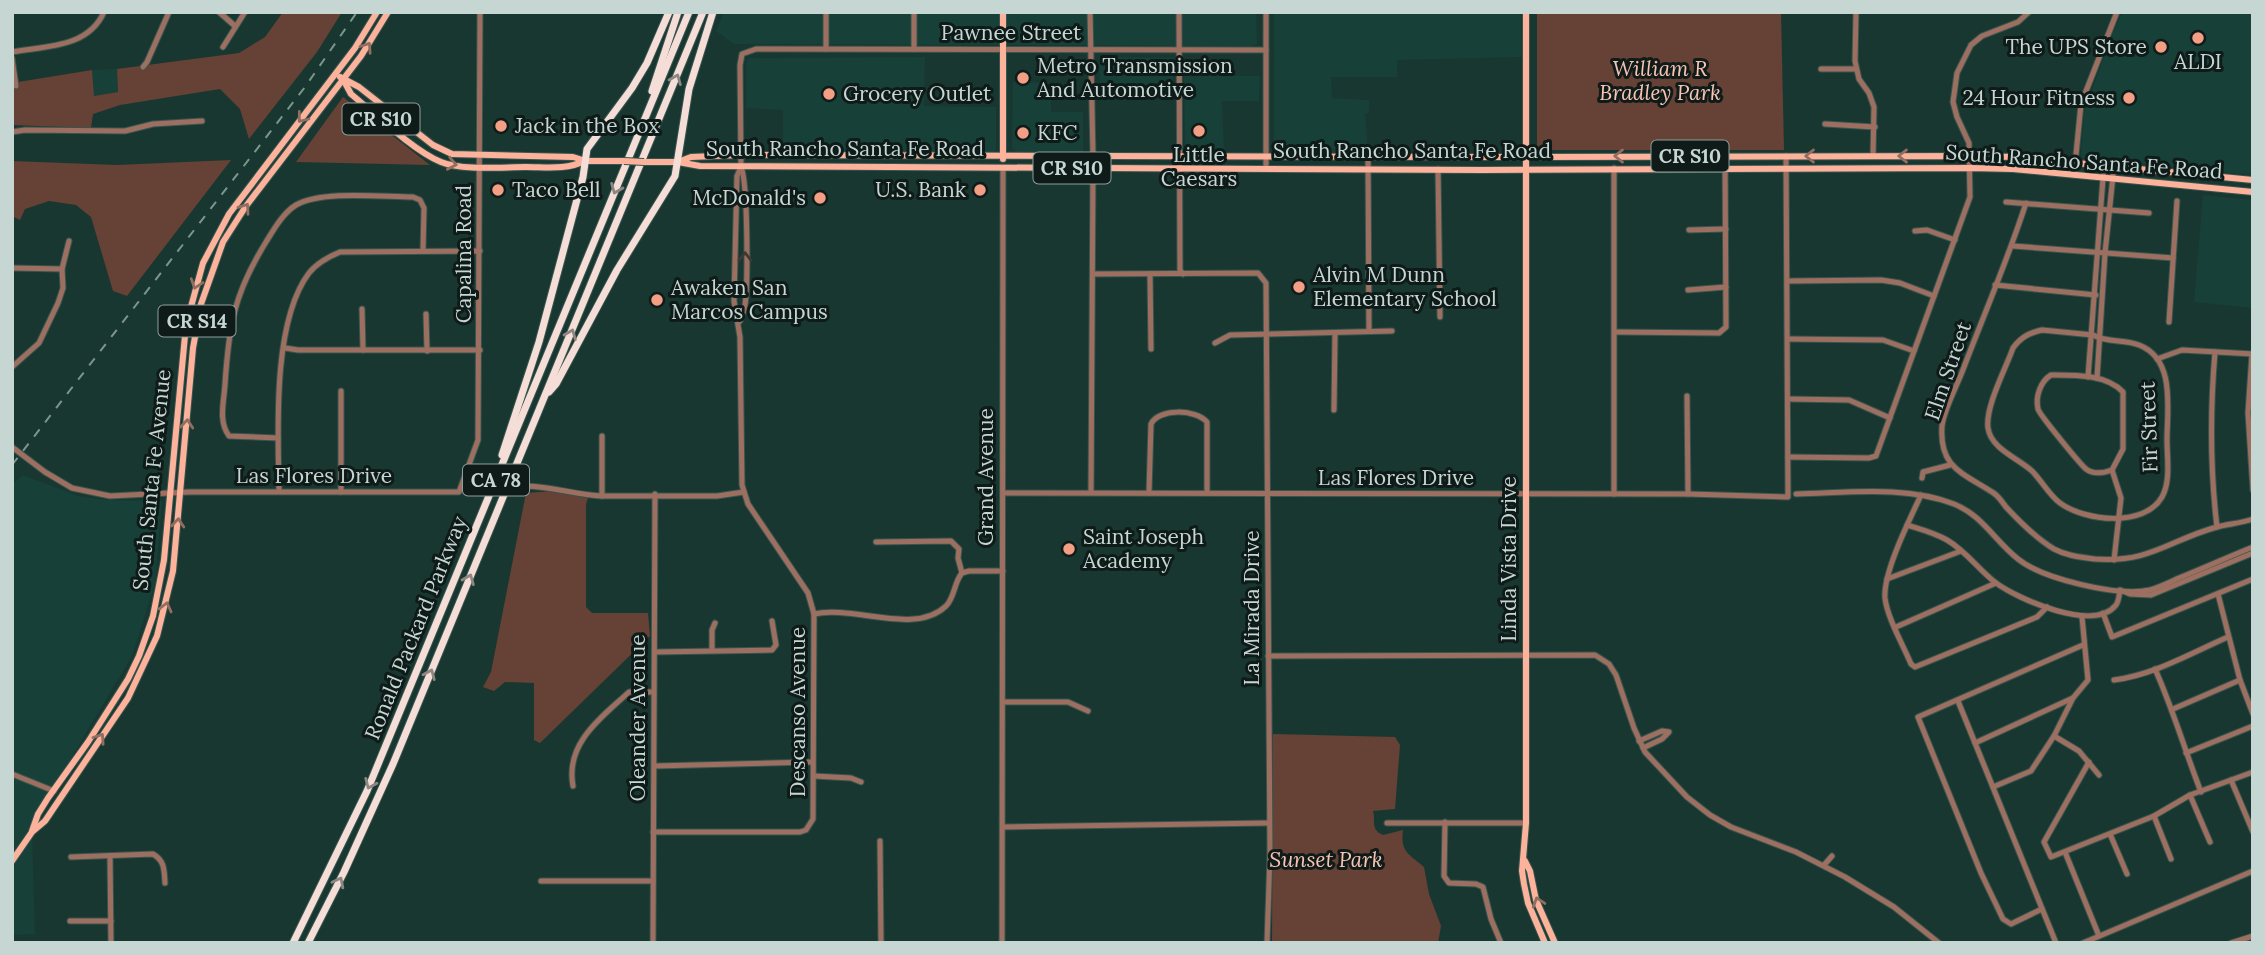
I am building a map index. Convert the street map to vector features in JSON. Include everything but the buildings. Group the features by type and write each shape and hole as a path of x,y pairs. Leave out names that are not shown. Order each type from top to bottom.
{"highway":[{"path":"485,506 539,342 587,149 647,63 669,12"},
{"path":"634,146 678,12"},
{"name":"Ronald Packard Parkway","path":"293,943 368,791 689,12"},
{"name":"Ronald Packard Parkway","path":"308,943 371,814 703,12"},
{"path":"544,397 556,384 617,270 675,176 690,89 713,12"}],"main road":[{"name":"CR S14","path":"336,74 377,12"},
{"name":"CR S14","path":"343,79 388,12"},
{"name":"Grand Avenue","path":"1003,12 1003,168"},
{"name":"Linda Vista Drive","path":"1526,12 1527,654"},
{"name":"CR S10","path":"336,74 359,87 441,150 456,155 573,157 586,161"},
{"name":"South Santa Fe Avenue","path":"32,832 38,814 122,687 143,646 153,615 161,580 183,347 193,294 203,263 229,214 336,74"},
{"name":"CR S10","path":"343,79 351,94 441,162 480,166 573,167 586,161 599,160 678,162"},
{"name":"South Santa Fe Avenue","path":"12,861 32,832 45,821 128,698 149,658 158,636 169,592 193,348 207,283 234,223 343,79"},
{"name":"South Rancho Santa Fe Road","path":"678,162 691,157 740,155 1970,156 2104,165 2253,180"},
{"path":"926,167 943,156"},
{"name":"South Rancho Santa Fe Road","path":"678,162 688,165 741,167 1970,168 2104,177 2253,192"},
{"path":"1527,654 1526,823 1522,871 1528,904 1545,943"},
{"path":"1524,859 1530,871 1536,900 1555,943"}],"street":[{"path":"12,52 76,41 92,32 104,12"},
{"path":"143,67 169,12"},
{"path":"219,12 235,26"},
{"path":"223,47 244,12"},
{"name":"Capalina Road","path":"458,492 478,440 481,251 480,12"},
{"path":"826,12 826,49"},
{"path":"914,12 914,49"},
{"path":"1090,12 1093,156"},
{"path":"1179,12 1180,270 1183,274"},
{"path":"1266,12 1266,168"},
{"path":"1856,12 1856,69 1874,107 1873,156"},
{"path":"1786,156 1788,457 1869,458 1875,456 1890,418 1970,197 1969,143 1953,102 1957,73 1966,51 1982,36 2018,22 2029,12"},
{"path":"2074,175 2081,104 2117,12"},
{"name":"Pawnee Street","path":"756,49 1266,50"},
{"name":"Descanso Avenue","path":"653,832 800,832 806,830 813,819 814,614 808,593 748,504 741,474 740,324 734,301 737,176 741,167 740,60 745,51 756,49"},
{"path":"12,58 16,86"},
{"path":"1822,69 1856,69"},
{"path":"12,132 125,131 153,124 202,121"},
{"path":"1825,124 1875,127"},
{"path":"1615,332 1722,332 1726,323 1726,156"},
{"path":"1368,157 1369,331"},
{"path":"2104,165 2106,210"},
{"path":"2088,377 2099,295 2106,210 2114,166"},
{"path":"740,324 745,305 745,177 741,167"},
{"name":"Grand Avenue","path":"1002,943 1003,168"},
{"path":"1091,492 1093,168"},
{"path":"1614,168 1614,494"},
{"path":"1438,169 1440,317"},
{"path":"278,438 229,436 222,423 228,350 235,307 247,273 276,226 296,205 311,198 413,197 421,200 424,208 423,250"},
{"path":"2169,322 2177,201"},
{"path":"2006,202 2149,213"},
{"name":"Elm Street","path":"1950,465 1943,451 1942,424 1995,285 2013,246 2026,203"},
{"path":"1689,230 1726,229"},
{"path":"1915,231 1927,230 1955,240"},
{"path":"12,367 39,343 58,303 69,241"},
{"path":"2013,246 2173,258"},
{"path":"279,491 278,387 294,306 310,273 324,259 340,252 481,251"},
{"path":"12,268 62,269"},
{"name":"La Mirada Drive","path":"1183,274 1258,272 1266,283 1269,823 1267,943"},
{"path":"1093,274 1183,274"},
{"path":"1150,274 1151,349"},
{"path":"1787,281 1881,280 1900,283 1934,296"},
{"path":"1995,285 2099,295"},
{"path":"1688,290 1726,287"},
{"path":"2097,378 2099,295"},
{"path":"362,309 363,350"},
{"path":"426,314 427,351"},
{"name":"Fir Street","path":"2042,330 2093,335 2100,339 2141,345 2157,359 2167,385 2168,477 2161,498 2143,515 2130,518 2084,513 2059,502 2033,472 1999,447 1988,431 1988,416 2013,348 2020,339 2029,333 2042,330"},
{"path":"1214,343 1230,335 1392,331"},
{"path":"1334,410 1335,334"},
{"path":"1788,338 1883,341 1914,351"},
{"path":"285,348 480,350"},
{"path":"2157,359 2182,349 2253,354 2248,412 2253,490"},
{"path":"2215,352 2211,401 2211,475 2217,527"},
{"path":"2051,375 2097,378 2123,392 2123,449 2112,470 2100,474 2087,470 2038,411 2037,398 2043,380 2051,375"},
{"path":"341,391 341,492"},
{"path":"1687,396 1688,494"},
{"path":"1788,399 1849,400 1890,418"},
{"path":"1149,493 1151,425 1154,419 1161,415 1183,413 1198,415 1207,422 1207,493"},
{"path":"602,436 602,496"},
{"name":"Las Flores Drive","path":"12,447 72,488 110,496 180,492 458,492"},
{"name":"Las Flores Drive","path":"1004,493 1526,493 1788,497 1788,457"},
{"path":"1922,478 1923,472 1950,465 1996,494 2032,531 2056,550 2082,558 2133,558 2156,552 2217,527 2237,525 2253,519"},
{"path":"2112,470 2120,492 2114,560"},
{"path":"527,486 549,486 602,496 706,496 744,492"},
{"path":"1796,494 1891,492 1921,495 1953,504 1969,512 2019,560 2037,571 2067,581 2120,590 2150,590 2253,550"},
{"name":"Oleander Avenue","path":"653,943 655,495"},
{"path":"1921,495 1887,579 1885,598 1911,664 1915,667 2037,617 2047,607"},
{"path":"1907,525 1949,541 1996,583 2020,597 2047,607 2082,617 2103,613 2117,604 2120,590"},
{"path":"814,614 852,612 920,620 933,615 949,602 962,573 956,544 948,541 876,542"},
{"path":"1887,579 1961,551"},
{"path":"962,573 1003,571"},
{"path":"2103,613 2112,637 2253,579"},
{"path":"1896,627 1996,583"},
{"path":"2218,594 2228,637 2253,714"},
{"path":"1993,787 2031,771 2073,698 2088,680 2082,617"},
{"path":"655,652 772,650 776,645 772,621"},
{"path":"712,649 712,630 715,623"},
{"path":"2114,680 2131,678 2155,669 2228,637"},
{"path":"2042,909 2011,924 2003,919 1981,873 1918,717 2083,645"},
{"path":"1268,656 1527,654"},
{"name":"Linda Vista Drive","path":"1527,654 1595,655 1609,664 1620,683 1643,748 1687,797 1731,827 1824,865 1895,907 1939,943"},
{"path":"2155,669 2173,709 2186,753 2202,792"},
{"path":"2173,709 2241,680"},
{"path":"573,786 570,767 582,738 629,692 653,692"},
{"path":"1975,743 2073,698"},
{"path":"1958,701 2056,943"},
{"path":"1003,702 1068,702 1088,711"},
{"path":"2186,753 2253,726"},
{"path":"1639,741 1662,730 1669,732 1662,739 1643,748"},
{"path":"2053,736 2079,751 2099,775"},
{"path":"655,766 812,762"},
{"path":"2090,762 2044,842 2050,857 2154,816 2190,795 2253,772"},
{"path":"12,774 54,791"},
{"path":"814,776 851,778 860,782"},
{"path":"2231,780 2253,832"},
{"path":"2190,795 2210,842"},
{"path":"2154,816 2171,859"},
{"path":"1445,822 1444,876 1449,883 1476,884 1483,887 1491,919 1501,943"},
{"path":"1003,827 1269,823"},
{"path":"1387,823 1526,823"},
{"path":"2110,834 2127,874"},
{"path":"880,841 881,943"},
{"path":"2065,852 2099,936"},
{"path":"71,857 152,854 160,858 163,864 165,883"},
{"path":"110,856 111,943"},
{"path":"1824,865 1832,856"},
{"path":"2083,943 2253,871"},
{"path":"541,881 653,881"},
{"path":"70,921 111,921"},
{"path":"2231,943 2251,939"}],"shaded area":[{"path":"724,12 1256,12 1257,44 734,44 716,31"},
{"path":"1274,12 1521,12 1522,57 1397,60 1397,77 1331,77 1332,98 1369,100 1369,113 1365,114 1368,152 1279,153 1274,148"},
{"path":"2124,12 2253,12 2253,175 2081,158 2084,113 2109,43"},
{"path":"925,57 924,106 996,107 996,149 993,153 783,153 783,110 746,108 746,63 749,58"},
{"path":"1099,57 1173,58 1173,93 1100,92"},
{"path":"117,69 118,92 94,96 92,70"},
{"path":"1184,76 1260,76 1259,101 1222,101 1224,153 1189,153 1185,149"},
{"path":"1013,82 1051,83 1051,112 1083,112 1083,152 1016,152 1012,148"},
{"path":"2203,195 2253,200 2253,308 2194,302"},
{"path":"23,475 78,496 108,500 162,501 155,584 132,656 74,753 32,832 35,934 12,935 12,485"}],"green space":[{"path":"283,12 342,12 317,52 249,139 240,109 220,89 120,105 93,114 91,128 12,125 12,83 92,70 94,96 118,92 117,69 239,53 265,37"},
{"name":"William R Bradley Park","path":"1537,12 1781,12 1784,150 1537,150"},
{"path":"343,97 430,165 296,162"},
{"path":"231,160 127,296 113,291 91,217 76,205 49,201 25,209 20,220 12,216 12,161 117,165"},
{"path":"569,490 590,492 586,504 586,607 592,613 648,613 650,636 540,743 534,740 534,683 505,682 494,691 483,687 491,672 526,493"},
{"name":"Sunset Park","path":"1273,734 1395,737 1400,745 1395,809 1373,811 1374,824 1376,830 1383,835 1403,830 1405,848 1410,856 1424,867 1429,894 1441,926 1438,943 1272,943"}],"railway":[{"path":"12,465 305,87 357,12"}],"place":[{"name":"ALDI","path":"2198,38"},
{"name":"The UPS Store","path":"2161,47"},
{"name":"Metro Transmission And Automotive","path":"1023,78"},
{"name":"Grocery Outlet","path":"829,94"},
{"name":"24 Hour Fitness","path":"2129,98"},
{"name":"Jack in the Box","path":"501,126"},
{"name":"Little Caesars","path":"1199,131"},
{"name":"KFC","path":"1023,133"},
{"name":"Taco Bell","path":"498,190"},
{"name":"U.S. Bank","path":"980,190"},
{"name":"McDonald's","path":"820,198"},
{"name":"Alvin M Dunn Elementary School","path":"1299,287"},
{"name":"Awaken San Marcos Campus","path":"657,300"},
{"name":"Saint Joseph Academy","path":"1069,549"}]}
